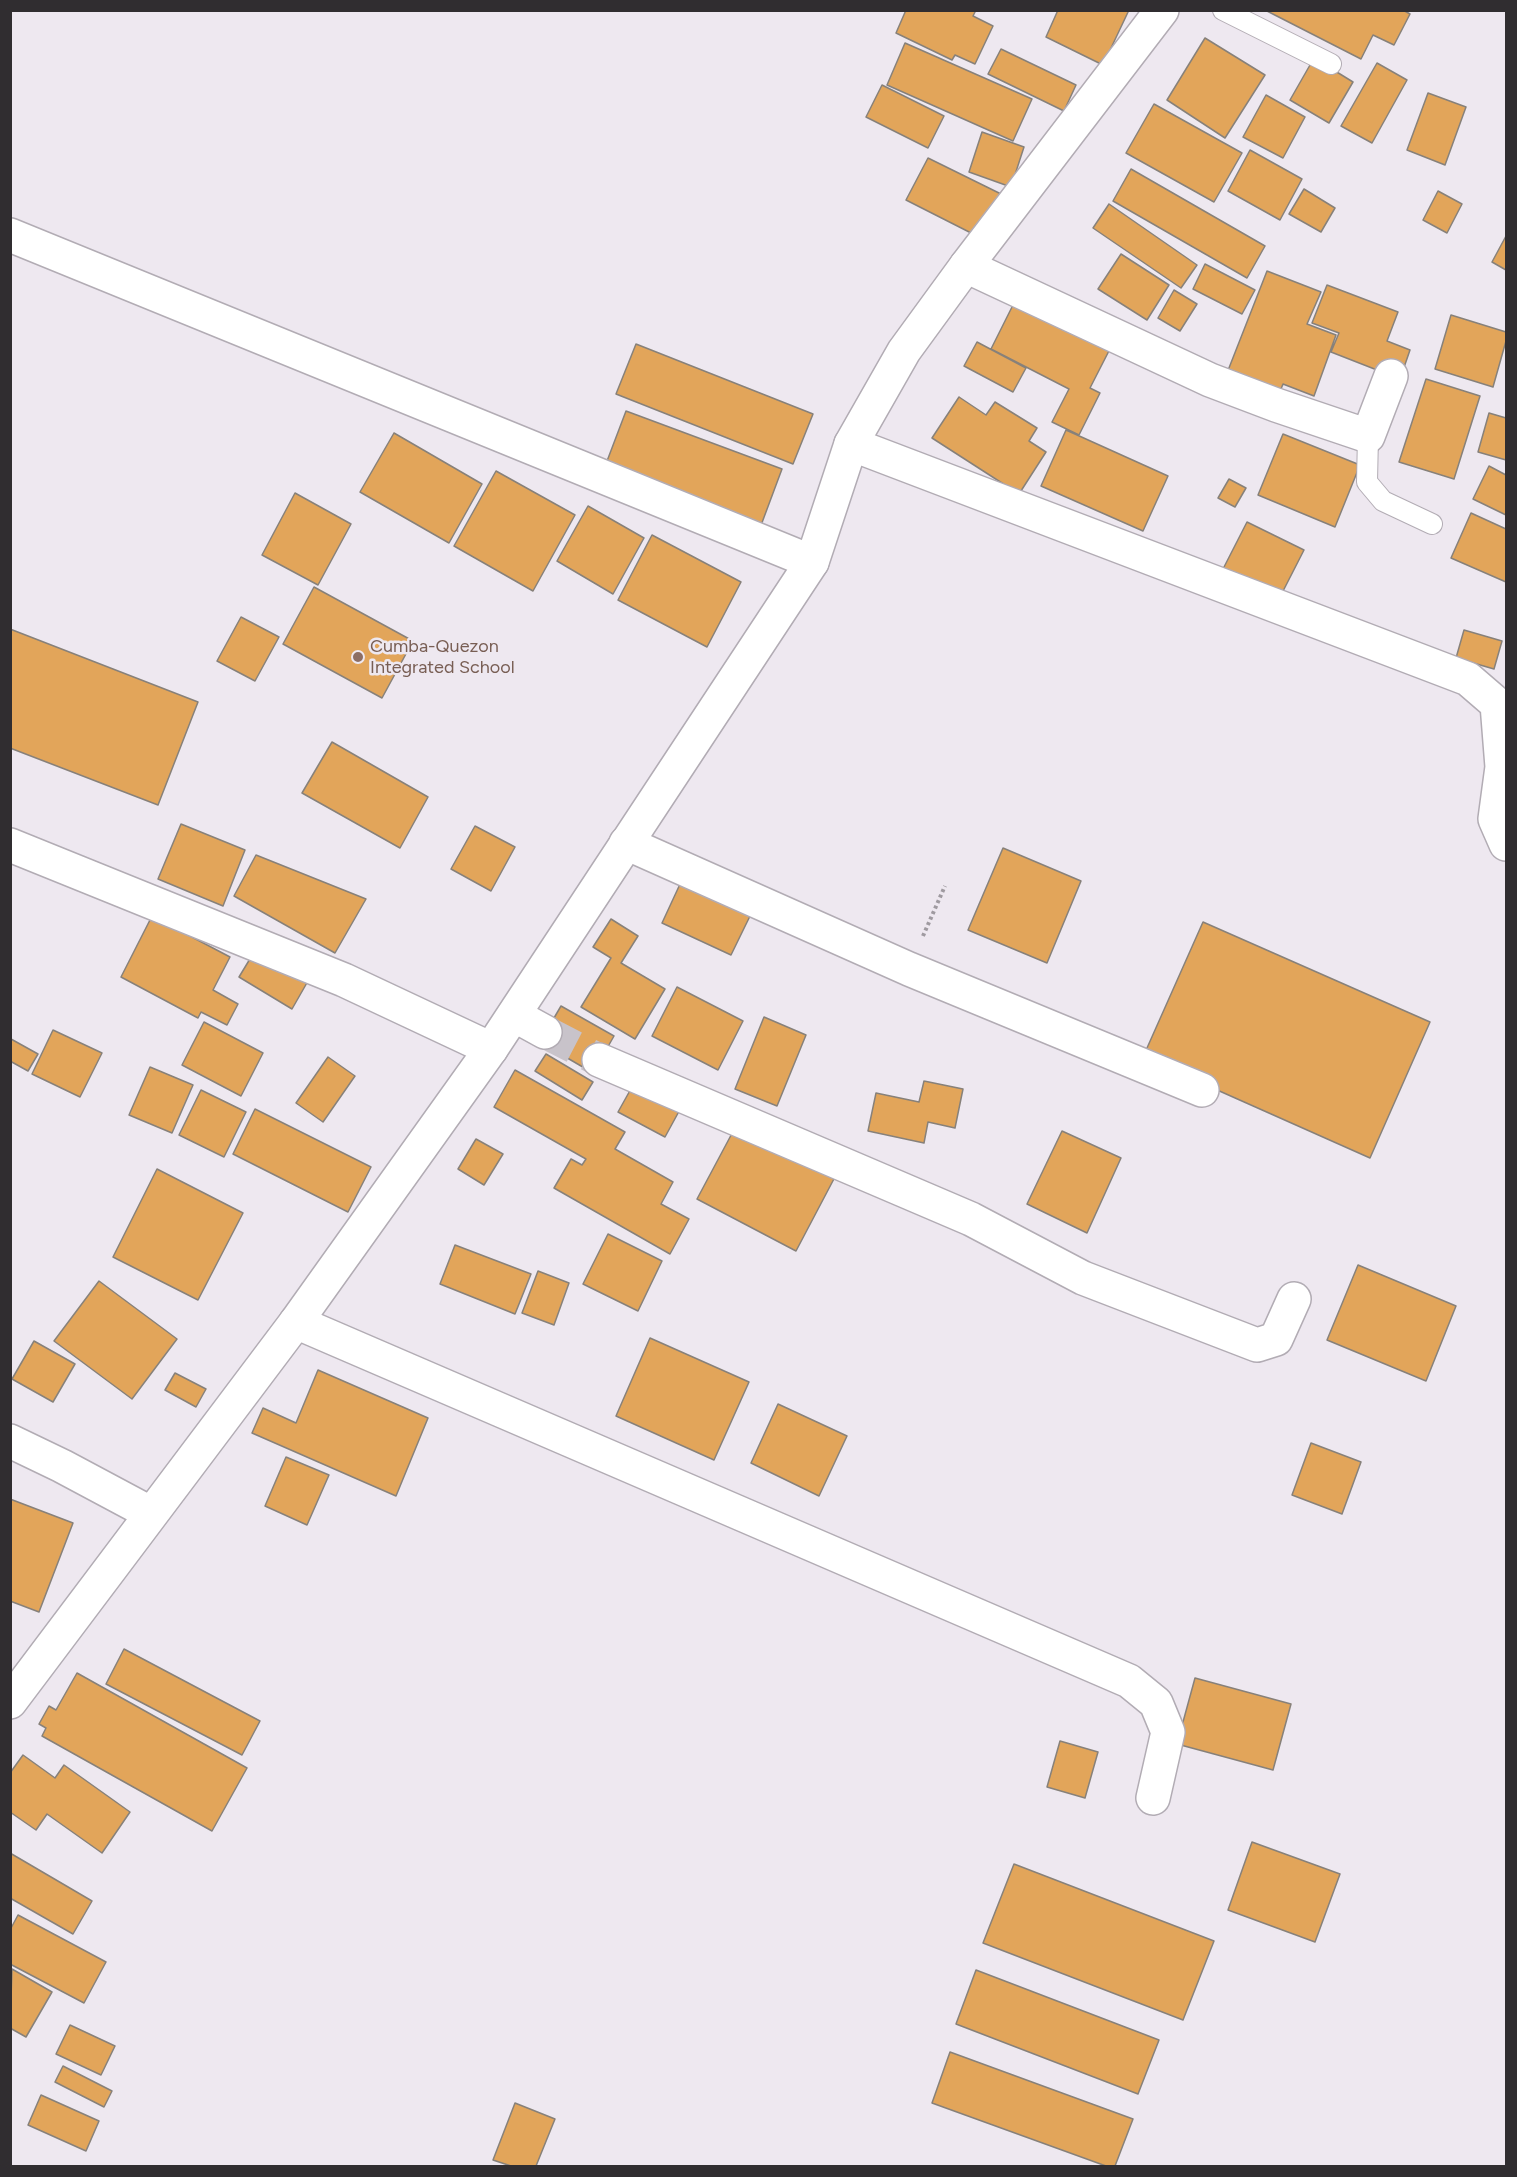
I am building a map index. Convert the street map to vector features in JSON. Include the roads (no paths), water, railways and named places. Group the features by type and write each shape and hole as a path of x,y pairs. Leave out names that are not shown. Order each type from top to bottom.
{"street":[{"path":"10,1702 296,1322 491,1049 812,562 852,444 904,351 966,266 1162,10"},
{"path":"10,235 812,562"},
{"path":"966,266 1210,380 1368,436 1391,376"},
{"path":"852,444 1468,679 1497,704 1502,767 1495,819 1506,844"},
{"path":"626,843 909,969 1202,1090"},
{"path":"10,844 344,980 491,1049"},
{"path":"514,1015 545,1032"},
{"path":"599,1060 971,1219 1083,1278 1257,1345 1276,1339 1294,1299"},
{"path":"296,1322 1129,1680 1156,1703 1168,1732 1153,1798"},
{"path":"10,1441 150,1513"}],"lane":[{"path":"1223,10 1331,64"},
{"path":"1368,436 1367,482 1383,501 1432,524"}],"tunnel":[{"path":"545,1032 599,1060"}],"place":[{"name":"Cumba-Quezon Integrated School","path":"358,657"}]}
